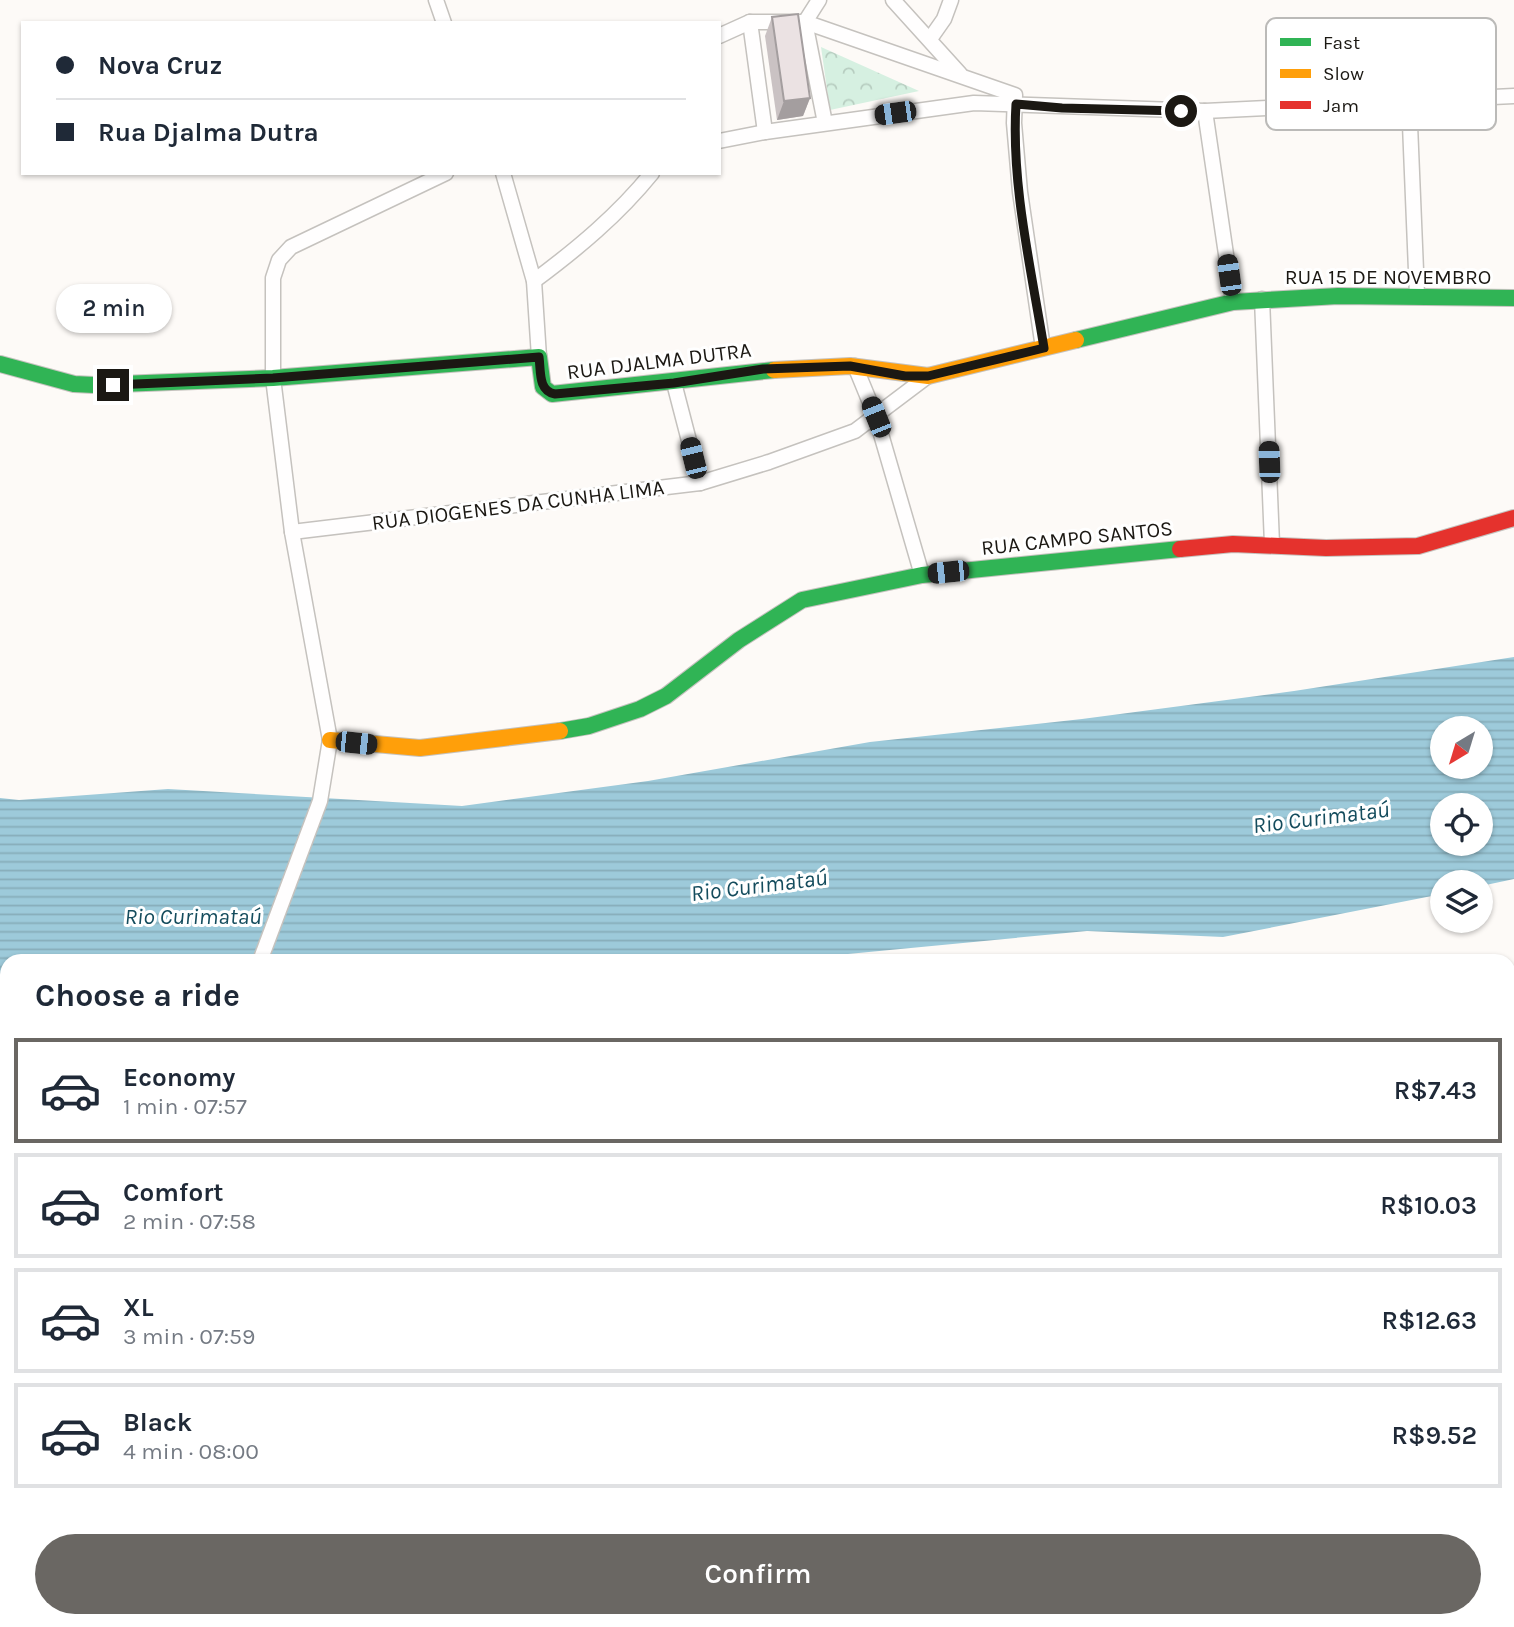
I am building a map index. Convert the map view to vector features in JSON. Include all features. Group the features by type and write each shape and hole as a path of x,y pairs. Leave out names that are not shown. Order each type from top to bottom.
{"main road":[{"name":"RUA 15 DE NOVEMBRO","path":"1262,299 1417,295 1514,298"},
{"name":"RUA DJALMA DUTRA","path":"0,364 74,384 94,385 273,378 539,357 543,387 552,394 674,383 763,369 856,366 905,376 928,376 1233,302 1262,299"},
{"name":"RUA CAMPO SANTOS","path":"330,740 420,748 532,736 589,726 640,709 666,696 739,640 802,600 922,575 1233,544 1326,548 1418,546 1514,517"}],"street":[{"path":"436,0 442,21"},
{"path":"819,0 805,22 825,123"},
{"path":"893,0 962,77"},
{"path":"930,40 944,19 951,0"},
{"path":"721,26 805,22 1013,94 1016,100 1014,123 1020,192 1044,348"},
{"path":"721,35 746,23"},
{"path":"746,23 765,132"},
{"path":"1496,97 1514,96"},
{"path":"721,141 825,123 1016,100 1062,108 1205,111 1266,108"},
{"path":"1205,111 1233,302"},
{"path":"1410,130 1417,295"},
{"path":"263,954 320,801 330,740 292,531 273,378 272,289 275,267 285,254 304,240 442,175"},
{"path":"504,175 534,281 539,357"},
{"path":"534,281 624,206 650,175"},
{"path":"1262,299 1272,544"},
{"path":"856,366 876,417 922,575"},
{"name":"RUA DIOGENES DA CUNHA LIMA","path":"292,531 700,483 855,431 928,376"},
{"path":"674,383 700,483"}],"green space":[{"path":"821,47 919,91 830,110"}],"water":[{"name":"Rio Curimataú","path":"1514,657 1514,879 1493,883 1493,870 1430,870 1430,896 1223,937 1087,931 848,954 0,954 0,798 19,800 168,789 462,806 648,781 870,742 1082,719 1294,691"}],"building":[{"path":"798,14 810,98 784,101 772,17"}],"traffic: fast":[{"path":"1076,340 1233,302 1338,296 1514,298"},
{"path":"0,364 74,384 94,385 273,378 539,357 543,387 552,394 774,370"},
{"path":"560,731 589,726 640,709 666,696 739,640 802,600 922,575 1180,549"}],"traffic: slow":[{"path":"774,370 850,366 928,376 1076,340"},
{"path":"330,740 420,748 560,731"}],"traffic: jam":[{"path":"1180,549 1233,544 1326,548 1418,546 1514,518"}],"route":[{"path":"113,385 273,378 539,357 543,387 549,394 555,394 674,383 763,369 840,365 905,376 928,376 1044,348 1020,192 1014,123 1016,104 1181,111"}]}
